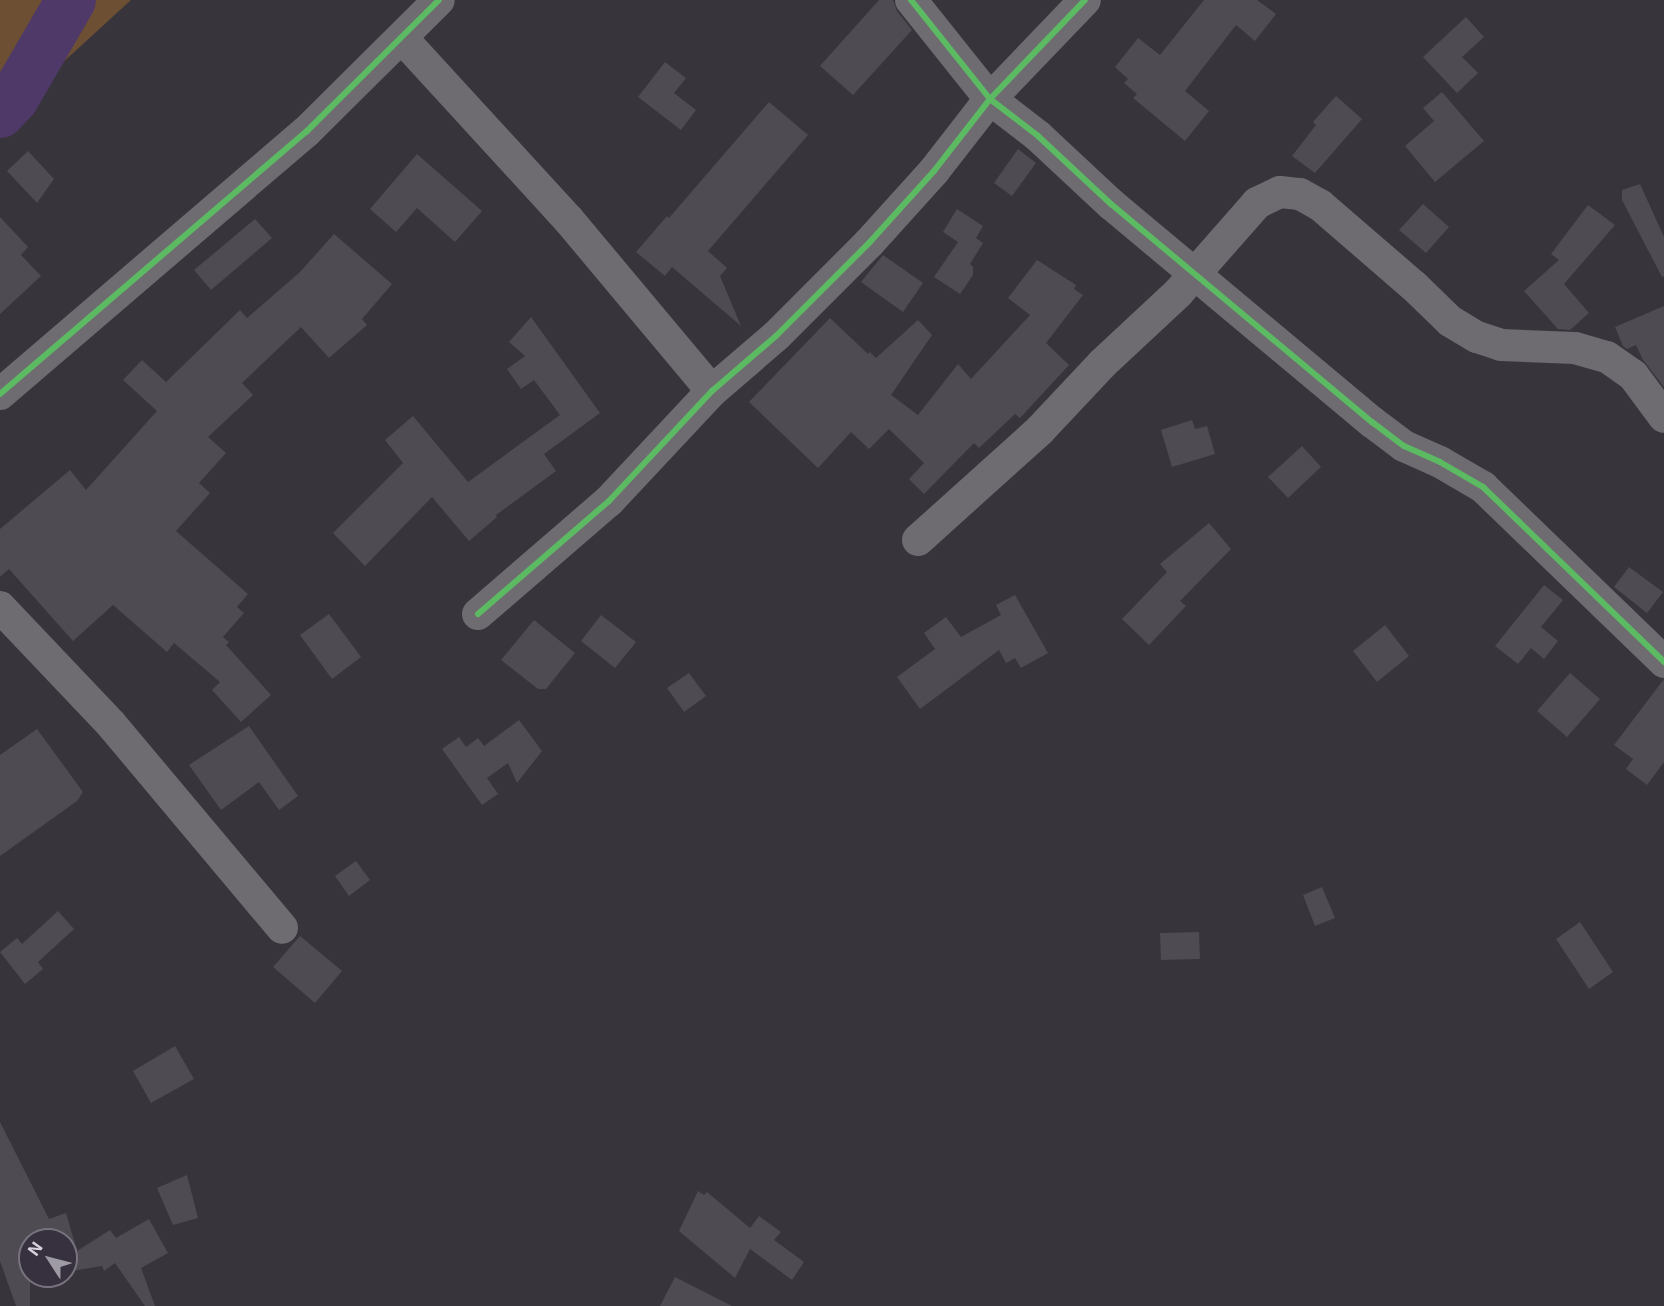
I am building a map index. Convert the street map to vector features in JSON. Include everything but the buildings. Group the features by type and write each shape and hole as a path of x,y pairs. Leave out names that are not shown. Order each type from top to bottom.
{"street":[{"path":"0,394 306,132 439,0"},
{"path":"911,0 990,99 1038,136 1111,204 1372,422 1404,446 1440,462 1484,488 1664,662"},
{"path":"478,614 609,501 712,391 776,336 869,243 934,171 990,99 1085,0"},
{"path":"402,38 568,219 712,391"},
{"path":"918,540 1040,430 1195,273 1257,203 1280,192 1300,194 1320,205 1459,327 1477,337 1501,345 1575,348 1607,357 1633,375 1664,417"},
{"path":"0,607 111,724 282,927"}],"shaded area":[{"path":"0,0 131,0 0,120"}],"waterway":[{"path":"0,113 14,98 71,0"}],"cycle path":[{"path":"0,394 306,132 439,0"},
{"path":"911,0 990,99 1038,136 1111,204 1372,422 1404,446 1440,462 1483,487 1664,662"},
{"path":"478,614 609,501 712,391 776,336 869,243 934,171 990,99 1085,0"}]}
